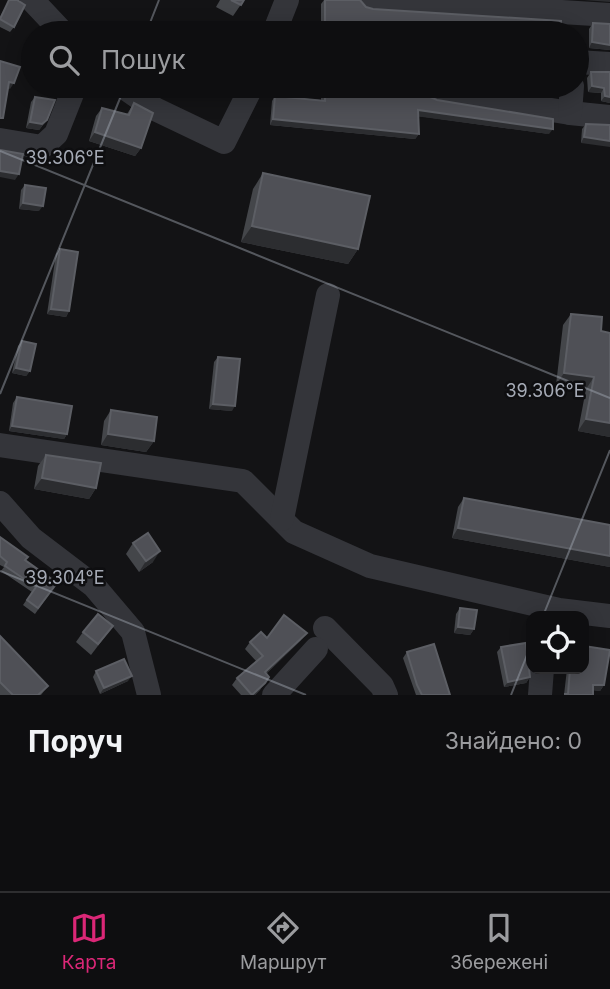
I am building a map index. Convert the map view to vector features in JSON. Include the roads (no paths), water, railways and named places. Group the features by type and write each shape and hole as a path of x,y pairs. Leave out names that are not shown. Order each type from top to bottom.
{"street":[{"path":"32,0 52,21"},
{"path":"279,21 287,0"},
{"path":"370,0 576,15 610,15"},
{"path":"589,63 610,64"},
{"path":"0,140 42,147 56,134 70,98"},
{"path":"139,98 155,109 225,142 246,98"},
{"path":"479,98 610,117"},
{"path":"570,113 571,98"},
{"path":"282,519 328,295"},
{"path":"0,445 243,481 294,532 370,566 550,611"},
{"path":"0,503 31,538 94,586 133,632 149,695"},
{"path":"589,615 610,616"},
{"path":"274,695 321,638 382,686 386,695"},
{"path":"540,695 542,674"}]}
